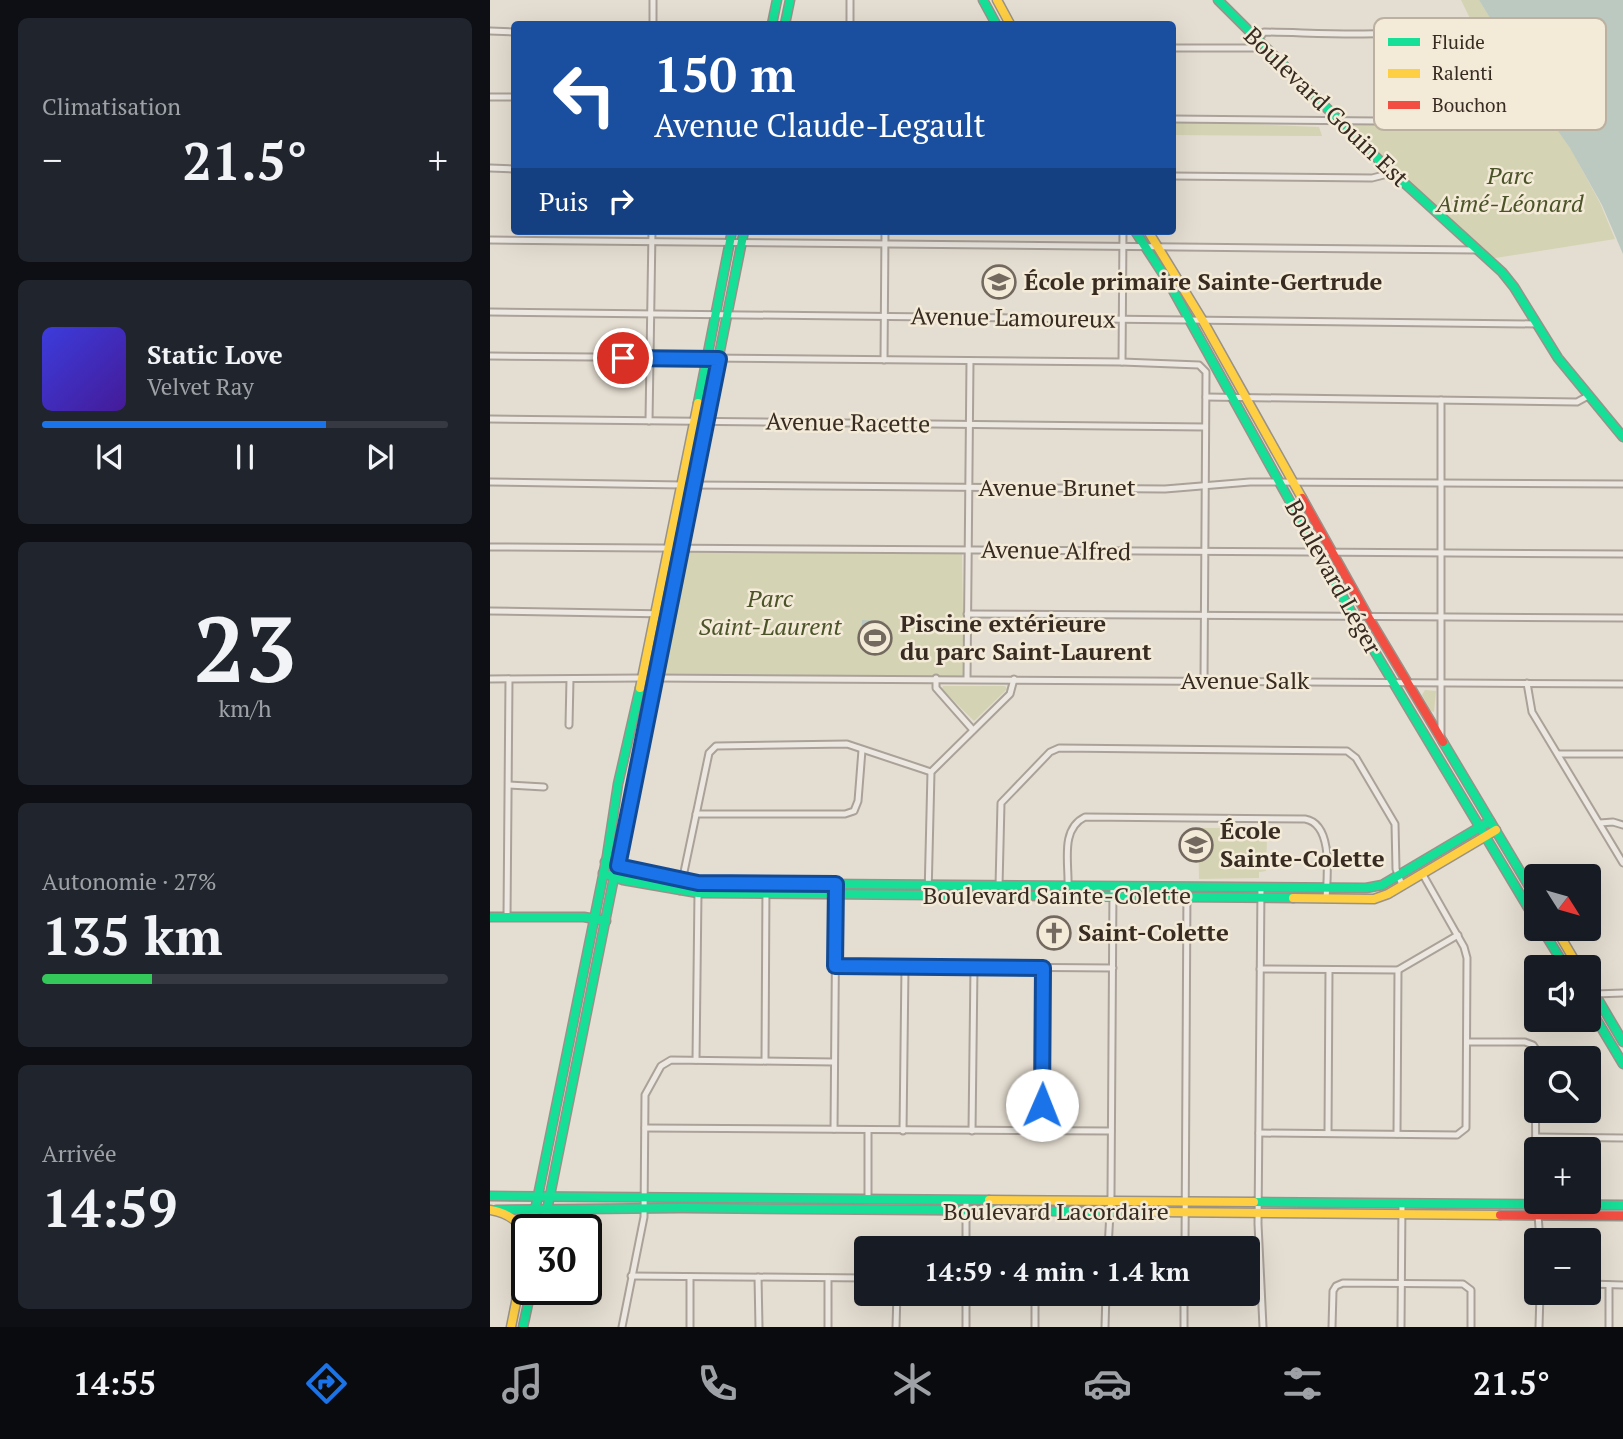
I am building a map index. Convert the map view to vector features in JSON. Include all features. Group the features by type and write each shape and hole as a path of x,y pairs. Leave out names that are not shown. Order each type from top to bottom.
{"main road":[{"path":"773,21 777,0"},
{"path":"786,21 790,0"},
{"path":"983,0 994,21"},
{"path":"997,0 1008,21"},
{"name":"Boulevard Gouin Est","path":"1217,0 1392,173 1509,279 1558,358 1623,437"},
{"path":"534,1214 603,873 618,784 643,678 731,235"},
{"path":"546,1214 743,235"},
{"name":"Boulevard Léger","path":"1138,235 1190,320 1354,617 1524,900"},
{"name":"Boulevard Léger","path":"1151,235 1247,398 1406,682 1524,878"},
{"name":"Boulevard Sainte-Colette","path":"605,862 698,883 1374,887 1490,821"},
{"name":"Boulevard Sainte-Colette","path":"603,873 698,893 1379,898 1496,830"},
{"path":"490,917 606,921"},
{"path":"1601,1009 1623,1042"},
{"path":"1601,1027 1623,1064"},
{"name":"Boulevard Lacordaire","path":"490,1196 1524,1203"},
{"name":"Boulevard Lacordaire","path":"1601,1204 1623,1205"},
{"name":"Boulevard Lacordaire","path":"490,1210 644,1208 1623,1216"},
{"path":"490,1210 511,1216"},
{"path":"511,1327 516,1305"},
{"path":"523,1327 528,1305"}],"street":[{"path":"653,0 653,21"},
{"path":"850,0 850,21"},
{"path":"490,31 511,32"},
{"path":"1176,48 1254,48 1264,32 1374,34"},
{"path":"490,97 511,97"},
{"path":"1176,120 1374,121"},
{"path":"490,168 511,169"},
{"path":"1176,176 1373,178 1392,173"},
{"path":"649,421 652,235"},
{"path":"884,360 885,235"},
{"path":"1122,362 1123,235"},
{"path":"490,240 1479,250"},
{"name":"Avenue Lamoureux","path":"490,312 1536,324"},
{"path":"490,356 1199,365 1206,372 1204,680"},
{"path":"967,678 970,361"},
{"path":"1206,397 1577,402 1588,396"},
{"path":"1441,400 1441,739"},
{"name":"Avenue Racette","path":"490,419 1205,427"},
{"name":"Avenue Brunet","path":"490,482 1165,489 1280,481 1623,484"},
{"name":"Avenue Alfred","path":"490,547 1623,554"},
{"path":"490,611 668,614"},
{"path":"967,614 1623,618"},
{"path":"936,678 936,688 974,730"},
{"name":"Avenue Salk","path":"490,679 967,678 1623,684"},
{"path":"507,917 509,679"},
{"path":"569,679 569,725"},
{"path":"928,896 931,772 1010,694 1014,679"},
{"path":"1527,683 1532,712 1623,863"},
{"path":"680,891 709,752 716,746 847,744 931,772"},
{"path":"999,896 1001,803 1050,752 1059,748 1347,751 1356,758 1395,824 1397,876 1402,886"},
{"path":"696,814 845,814 854,811 858,801 862,750"},
{"path":"1558,754 1623,754"},
{"path":"509,785 544,787"},
{"path":"1068,896 1070,831 1078,820 1087,817 1309,820 1319,828 1325,843 1326,899"},
{"path":"1600,823 1613,822 1623,825"},
{"path":"1259,1133 1457,1135 1464,1132 1468,958 1458,935 1416,865"},
{"path":"696,1060 698,883"},
{"path":"765,1061 766,883"},
{"path":"834,1129 836,884"},
{"path":"1109,1236 1113,886"},
{"path":"1185,1236 1187,887"},
{"path":"1261,887 1259,1213 1263,1327"},
{"path":"1260,969 1398,970 1458,935"},
{"path":"835,966 1113,968"},
{"path":"903,1130 905,967"},
{"path":"972,1131 974,967"},
{"path":"1042,1132 1043,968"},
{"path":"1328,1133 1329,970"},
{"path":"1397,1134 1398,970"},
{"path":"1601,994 1623,993"},
{"path":"1468,1042 1525,1042 1533,1045 1536,1053 1536,1137"},
{"path":"622,1327 644,1208 645,1095 661,1066 671,1060 834,1062"},
{"path":"645,1128 1111,1131"},
{"path":"868,1199 869,1131"},
{"path":"1601,1138 1623,1138"},
{"path":"965,1200 966,1236"},
{"path":"1401,1327 1402,1203"},
{"path":"1538,1215 1539,1228"},
{"path":"631,1276 854,1278"},
{"path":"690,1277 690,1327"},
{"path":"758,1277 759,1327"},
{"path":"828,1278 828,1327"},
{"path":"1332,1327 1332,1295 1339,1284 1401,1283 1467,1286 1471,1290 1471,1327"},
{"path":"1601,1284 1623,1285"},
{"path":"1609,1284 1609,1327"},
{"path":"1539,1327 1540,1305"},
{"path":"896,1327 897,1306"},
{"path":"966,1306 966,1327"},
{"path":"1035,1306 1035,1327"},
{"path":"1105,1327 1106,1306"},
{"path":"1184,1306 1184,1327"}],"green space":[{"name":"Parc Aimé-Léonard","path":"1461,0 1479,0 1490,18 1470,18"},
{"path":"1176,121 1319,127 1322,136 1176,135"},
{"name":"Parc Aimé-Léonard","path":"1336,123 1374,124 1374,130 1558,130 1600,203 1615,239 1489,259"},
{"name":"Parc Saint-Laurent","path":"680,550 962,551 964,678 655,674"},
{"path":"943,686 1005,686 1007,689 974,721 942,689"},
{"path":"1425,690 1436,691 1434,712 1422,695"},
{"path":"1198,828 1227,828 1237,836 1267,836 1266,871 1259,872 1259,878 1199,879"}],"shaded area":[{"path":"1479,0 1623,0 1623,254 1602,205 1557,130 1606,130 1606,18 1490,18"},
{"path":"862,620 884,621 884,630 875,631 875,641 861,641"}],"traffic: fast":[{"path":"773,21 777,0"},
{"path":"786,21 790,0"},
{"path":"983,0 994,21"},
{"path":"1218,0 1379,160 1502,272 1558,358 1623,437"},
{"path":"698,403 731,235"},
{"path":"546,1214 743,235"},
{"path":"1138,235 1169,283 1354,617 1524,901"},
{"path":"534,1214 607,856 618,784 640,688"},
{"path":"1443,742 1524,878"},
{"path":"605,862 698,883 1366,888 1382,885 1490,821"},
{"path":"603,873 623,880 698,893 1293,898"},
{"path":"490,917 584,917 606,921"},
{"path":"1550,942 1558,955"},
{"path":"1601,1004 1623,1042"},
{"path":"1601,1027 1623,1064"},
{"path":"490,1196 989,1200"},
{"path":"1254,1202 1623,1205"},
{"path":"496,1210 682,1208 1157,1212"},
{"path":"523,1327 528,1305"}],"traffic: slow":[{"path":"997,0 1008,21"},
{"path":"1150,235 1203,321 1302,498"},
{"path":"640,688 698,403"},
{"path":"1293,898 1374,899 1388,894 1496,830"},
{"path":"1564,942 1571,955"},
{"path":"989,1200 1254,1202"},
{"path":"490,1210 511,1218"},
{"path":"1157,1212 1500,1215"},
{"path":"511,1327 515,1305"}],"traffic: jam":[{"path":"1302,498 1443,742"},
{"path":"1500,1215 1623,1216"}],"place":[{"name":"École primaire Sainte-Gertrude","path":"999,282"},
{"name":"Piscine extérieure du parc Saint-Laurent","path":"875,638"},
{"name":"École Sainte-Colette","path":"1196,845"},
{"name":"Saint-Colette","path":"1054,933"}],"route":[{"path":"623,358 719,359 618,866 698,883 836,884 835,966 1043,968 1042,1105"}]}
